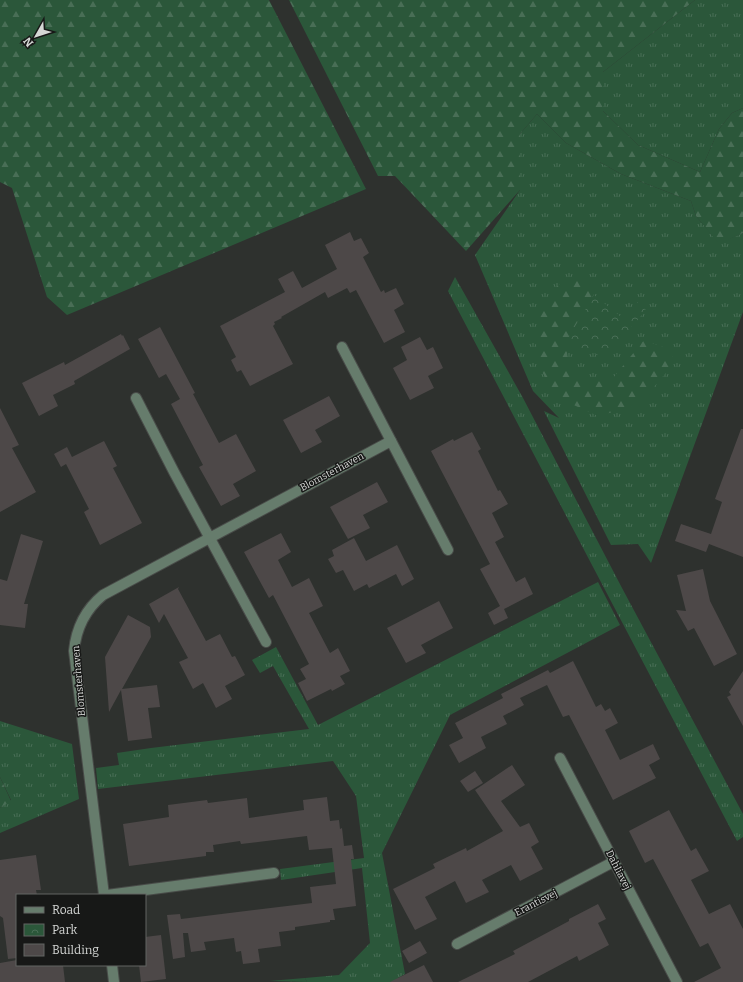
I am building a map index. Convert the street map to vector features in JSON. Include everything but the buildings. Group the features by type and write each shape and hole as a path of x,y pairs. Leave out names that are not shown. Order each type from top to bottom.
{"street":[{"path":"342,347 448,550"},
{"path":"136,398 266,642"},
{"name":"Blomsterhaven","path":"104,894 74,651 76,636 88,611 103,595 391,441"},
{"name":"Dahliavej","path":"560,758 677,982"},
{"name":"Erantisvej","path":"457,944 613,862"},
{"path":"115,894 274,873"},
{"path":"112,966 114,982"}],"green space":[{"path":"0,0 269,0 366,189 67,315 47,297 12,188 0,182"},
{"path":"289,0 695,0 603,72 603,111 638,145 700,172 719,129 732,113 743,108 743,233 719,244 696,216 691,201 621,174 566,143 537,114 520,134 520,190 466,251 395,176 378,176"},
{"path":"695,0 743,0 743,108 732,113 719,129 700,172 638,145 603,111 603,72"},
{"path":"537,114 566,143 621,174 691,201 696,216 719,243 743,233 743,312 651,563 638,544 611,545 544,411 559,418 533,391 475,255 520,190 520,134"},
{"path":"455,277 523,398 622,588 743,814 743,837 737,841 448,291"},
{"path":"574,277 589,282 595,292 566,342 568,362 586,379 609,383 644,340 671,350 674,363 639,405 598,416 556,397 540,368 535,336 540,312 558,285"},
{"path":"594,295 620,316 629,312 637,302 646,310 605,358 566,342"},
{"path":"598,582 620,625 450,715 382,853 405,974 398,978 398,982 307,982 305,978 339,975 370,943 362,868 281,880 280,869 364,858 356,796 333,761 98,789 96,768 119,765 117,753 309,729 273,666 260,673 252,660 276,647 318,725"},
{"path":"0,721 72,744 79,799 0,833 0,808 11,800 0,777"},
{"path":"0,777 11,801 0,808"},
{"path":"305,978 307,982 269,981"}]}
